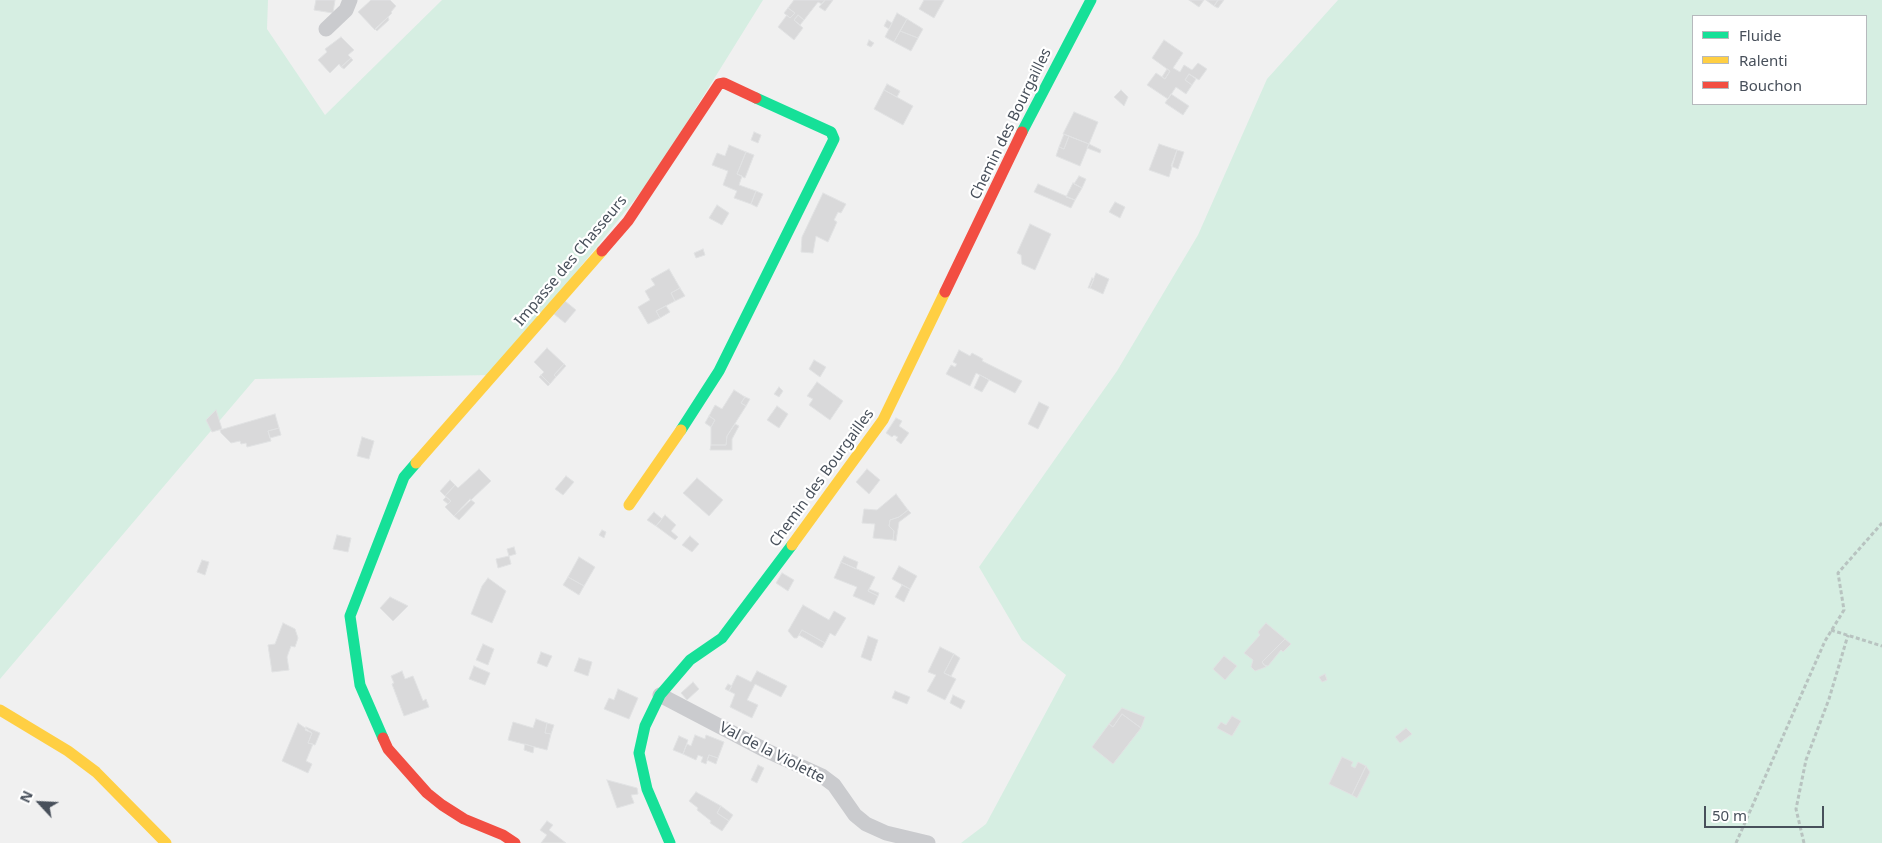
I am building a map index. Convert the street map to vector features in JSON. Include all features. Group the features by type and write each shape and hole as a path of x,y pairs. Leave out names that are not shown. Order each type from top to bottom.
{"street":[{"path":"326,28 346,10 350,0"},
{"name":"Chemin des Bourgailles","path":"670,843 647,789 639,753 645,726 660,695 690,660 722,638 739,618 883,420 1048,79 1091,0"},
{"name":"Impasse des Chasseurs","path":"515,843 503,835 464,819 442,805 427,793 388,749 360,685 350,616 404,477 628,221 718,84 724,83 831,132 834,140 719,371 696,410 629,505"},
{"name":"Val de la Violette","path":"660,695 765,750 822,776 834,785 855,814 866,824 886,833 928,843"},
{"path":"0,710 45,739 68,751 96,772 166,843"},
{"path":"45,739 98,786 143,837"}],"path":[{"path":"1736,843 1825,641 1844,610 1838,573 1882,523"},
{"path":"1831,630 1882,646"},
{"path":"1804,843 1796,809 1806,760 1829,699 1848,635"}],"green space":[{"path":"0,0 268,0 267,29 325,115 442,0 763,0 653,177 493,375 255,379 0,679"},
{"path":"1338,0 1882,0 1882,843 961,843 986,824 1066,675 1022,640 979,567 1117,371 1198,235 1267,79"}],"building":[{"path":"316,0 335,0 333,13 314,10"},
{"path":"371,0 390,0 396,6 392,13 375,30 358,12"},
{"path":"794,0 825,0 822,4 818,2 804,20 798,15 794,20 803,28 794,40 778,27 787,15 790,18 795,13 788,8"},
{"path":"825,0 833,0 825,11 819,7"},
{"path":"924,0 944,0 934,18 919,9"},
{"path":"1189,0 1204,0 1199,7"},
{"path":"1206,0 1218,0 1214,6"},
{"path":"1218,0 1224,0 1218,8 1214,6"},
{"path":"788,8 795,13 790,18 784,13"},
{"path":"897,13 907,19 894,42 885,37"},
{"path":"798,15 804,20 800,25 794,20"},
{"path":"388,17 389,20 377,31 375,29"},
{"path":"907,19 923,29 918,38 900,31"},
{"path":"887,20 892,23 889,29 884,26"},
{"path":"900,31 918,38 911,51 894,42"},
{"path":"341,37 354,50 348,55 351,58 341,67 339,64 330,73 318,60 327,52 325,49"},
{"path":"869,40 874,43 871,47 867,45"},
{"path":"1164,40 1183,53 1173,68 1180,72 1184,65 1192,70 1198,63 1207,69 1199,80 1189,74 1185,80 1192,85 1186,94 1176,87 1168,99 1147,85 1156,73 1165,79 1170,71 1152,58"},
{"path":"351,58 353,60 344,69 341,67"},
{"path":"1167,69 1170,71 1165,79 1162,77"},
{"path":"1189,74 1196,79 1192,85 1185,80"},
{"path":"887,84 900,91 897,97 884,90"},
{"path":"884,90 913,106 903,125 874,109"},
{"path":"1121,90 1128,97 1124,106 1114,97"},
{"path":"1171,94 1189,106 1183,115 1165,103"},
{"path":"1074,112 1098,122 1089,144 1063,134"},
{"path":"754,132 761,135 758,143 751,140"},
{"path":"1064,134 1069,136 1064,149 1059,147"},
{"path":"1069,136 1089,144 1080,166 1056,156 1059,147 1064,149"},
{"path":"1089,144 1101,150 1100,153 1087,148"},
{"path":"1159,144 1177,150 1169,177 1149,170"},
{"path":"729,145 746,152 737,174 742,176 739,185 756,191 751,204 734,198 737,191 723,185 728,171 712,165 717,153 725,156"},
{"path":"1177,150 1184,152 1178,169 1171,166"},
{"path":"746,152 754,155 745,178 737,174"},
{"path":"1079,176 1086,179 1082,188 1074,184"},
{"path":"1073,183 1082,188 1075,200 1066,197"},
{"path":"1038,184 1075,200 1071,208 1034,192"},
{"path":"756,191 763,194 757,207 751,204"},
{"path":"823,193 846,204 841,213 838,212 834,220 837,222 828,242 816,236 813,253 801,252 802,237"},
{"path":"1115,202 1125,207 1120,218 1109,212"},
{"path":"717,205 729,213 722,225 709,218"},
{"path":"1030,224 1051,234 1035,270 1022,264 1021,255 1017,253"},
{"path":"703,249 705,255 696,258 694,253"},
{"path":"669,269 680,288 671,293 675,301 656,311 660,318 648,324 638,307 650,300 645,291 655,285 651,279"},
{"path":"1096,273 1109,279 1103,294 1090,288"},
{"path":"1092,278 1094,279 1090,288 1088,288"},
{"path":"680,288 685,296 675,301 671,293"},
{"path":"565,301 576,310 565,323 554,314"},
{"path":"666,306 670,312 660,318 656,311"},
{"path":"547,348 564,364 554,375 556,377 550,384 541,375 544,372 534,362"},
{"path":"959,350 970,356 972,353 983,359 982,361 1022,381 1015,393 976,373 970,386 946,374 951,365 955,367 957,364 953,362"},
{"path":"814,360 826,367 820,377 809,369"},
{"path":"564,364 566,366 556,377 554,375"},
{"path":"541,375 550,384 548,386 539,377"},
{"path":"980,375 989,380 982,392 974,388"},
{"path":"817,382 843,401 830,420 809,405 813,399 807,396"},
{"path":"779,387 783,391 779,397 774,394"},
{"path":"734,390 745,397 741,403 746,406 727,436 726,445 711,445 711,427 715,420 709,416 715,405 722,409"},
{"path":"745,397 750,399 746,406 741,403"},
{"path":"1039,402 1049,407 1038,429 1028,424"},
{"path":"777,406 788,414 779,428 767,420"},
{"path":"216,410 222,429 212,432 206,420"},
{"path":"275,414 279,428 268,431 271,441 247,447 246,443 241,444 240,441 231,443 220,430"},
{"path":"709,416 715,420 711,427 705,423"},
{"path":"896,418 902,421 899,426 909,433 901,444 896,440 898,437 894,435 892,437 886,433"},
{"path":"735,424 739,426 732,439 732,450 710,450 711,445 726,445 727,436"},
{"path":"279,428 281,435 270,438 268,431"},
{"path":"362,437 374,441 369,459 357,456"},
{"path":"479,469 491,481 454,516 445,507 451,501 445,496 455,485 458,488"},
{"path":"867,469 880,480 869,494 856,482"},
{"path":"566,476 574,482 563,495 555,489"},
{"path":"697,478 723,500 709,516 683,493"},
{"path":"450,480 455,485 445,496 440,491"},
{"path":"896,494 908,510 899,517 890,520 889,526 894,531 893,540 873,538 875,524 862,523 864,509 877,510"},
{"path":"446,497 451,501 448,504 443,500"},
{"path":"470,499 475,503 459,520 454,516"},
{"path":"908,510 911,513 899,522 896,541 893,540 894,531 889,526 890,520 899,517"},
{"path":"654,512 662,519 656,526 647,520"},
{"path":"665,515 676,525 671,531 678,537 675,540 656,526"},
{"path":"602,530 606,532 604,538 599,535"},
{"path":"337,535 351,538 348,552 333,549"},
{"path":"690,536 699,544 692,552 682,545"},
{"path":"514,547 516,554 509,556 507,549"},
{"path":"509,556 511,564 498,568 496,559"},
{"path":"844,556 858,562 856,569 841,562"},
{"path":"579,557 595,567 584,586 568,577"},
{"path":"202,560 209,562 205,575 197,572"},
{"path":"841,562 875,577 868,591 878,596 874,605 853,596 857,587 834,578"},
{"path":"899,566 917,576 910,589 892,579"},
{"path":"782,573 794,580 788,591 776,583"},
{"path":"568,577 584,586 579,595 563,585"},
{"path":"488,578 506,591 492,623 471,614 482,586"},
{"path":"902,585 910,589 904,602 895,597"},
{"path":"869,589 879,593 878,596 868,591"},
{"path":"390,597 408,606 393,621 380,608"},
{"path":"803,605 829,620 834,611 846,618 835,636 830,633 825,643 802,630 797,638 794,638 788,631"},
{"path":"283,623 295,629 298,638 295,647 291,646 287,657 289,670 272,672 268,645 275,644"},
{"path":"1266,623 1285,639 1262,662 1266,667 1255,671 1251,667 1253,660 1244,653 1260,635 1258,632"},
{"path":"802,630 825,643 822,648 799,635"},
{"path":"868,636 878,640 871,661 861,657"},
{"path":"1285,639 1291,644 1283,652 1281,650 1268,666 1264,665 1262,662"},
{"path":"483,644 494,649 488,665 476,660"},
{"path":"940,647 954,654 944,673 956,679 945,700 927,691 936,675 928,672"},
{"path":"541,652 552,656 547,667 537,663"},
{"path":"954,654 960,658 951,676 944,673"},
{"path":"1224,656 1237,666 1225,680 1213,669"},
{"path":"579,658 592,662 588,676 574,671"},
{"path":"474,666 490,673 485,685 469,679"},
{"path":"402,671 405,679 413,676 423,701 426,699 429,707 404,716 392,684 394,683 391,676"},
{"path":"757,671 787,686 781,697 755,684 747,700 758,705 752,718 730,707 735,694 729,691 737,675 751,682"},
{"path":"1325,674 1327,680 1322,682 1319,677"},
{"path":"693,682 699,689 687,700 681,693"},
{"path":"728,684 732,686 729,691 725,689"},
{"path":"618,689 638,698 629,719 604,709 609,698 614,700"},
{"path":"895,691 910,697 907,704 892,698"},
{"path":"953,695 965,701 961,709 950,703"},
{"path":"1122,708 1145,717 1141,728 1122,714 1113,727 1109,724"},
{"path":"1122,714 1141,728 1113,764 1092,747 1109,724 1113,727"},
{"path":"1232,716 1241,721 1232,736 1217,728 1221,722 1226,725"},
{"path":"536,719 547,723 545,733 551,734 547,750 508,740 513,722 533,728"},
{"path":"298,723 312,733 308,743 313,744 306,761 312,764 308,773 282,761"},
{"path":"547,723 554,725 551,734 545,733"},
{"path":"306,727 320,733 315,745 308,743 312,733 305,730"},
{"path":"1406,728 1412,734 1400,743 1395,737"},
{"path":"695,735 705,739 706,735 724,742 718,758 709,755 706,764 701,762 703,757 698,755 696,760 683,754 687,744 691,746"},
{"path":"679,736 688,740 683,754 673,750"},
{"path":"525,744 534,747 533,753 524,750"},
{"path":"709,755 718,758 716,764 707,760"},
{"path":"1342,757 1353,762 1351,766 1355,768 1358,762 1366,766 1352,795 1329,784"},
{"path":"758,765 764,768 757,783 751,780"},
{"path":"1366,766 1370,772 1357,798 1352,795"},
{"path":"607,780 637,788 638,794 631,795 634,803 617,808"},
{"path":"696,792 721,806 717,813 729,821 722,831 710,823 711,821 689,801"},
{"path":"721,806 733,815 729,821 717,813"},
{"path":"547,821 553,825 549,830 566,843 541,843 547,835 540,830"}],"traffic: fast":[{"path":"1022,132 1091,0"},
{"path":"681,430 719,371 834,139 831,132 756,98"},
{"path":"383,738 360,685 350,616 404,477 416,463"},
{"path":"670,843 647,789 639,753 645,726 660,695 690,660 722,638 792,545"}],"traffic: slow":[{"path":"416,463 602,251"},
{"path":"792,545 883,420 945,292"},
{"path":"629,505 681,430"},
{"path":"0,710 68,751 96,772 166,843"}],"traffic: jam":[{"path":"602,251 628,221 719,84 724,83 756,98"},
{"path":"945,292 1022,132"},
{"path":"383,738 388,749 427,793 442,805 464,819 503,835 515,843"}]}
